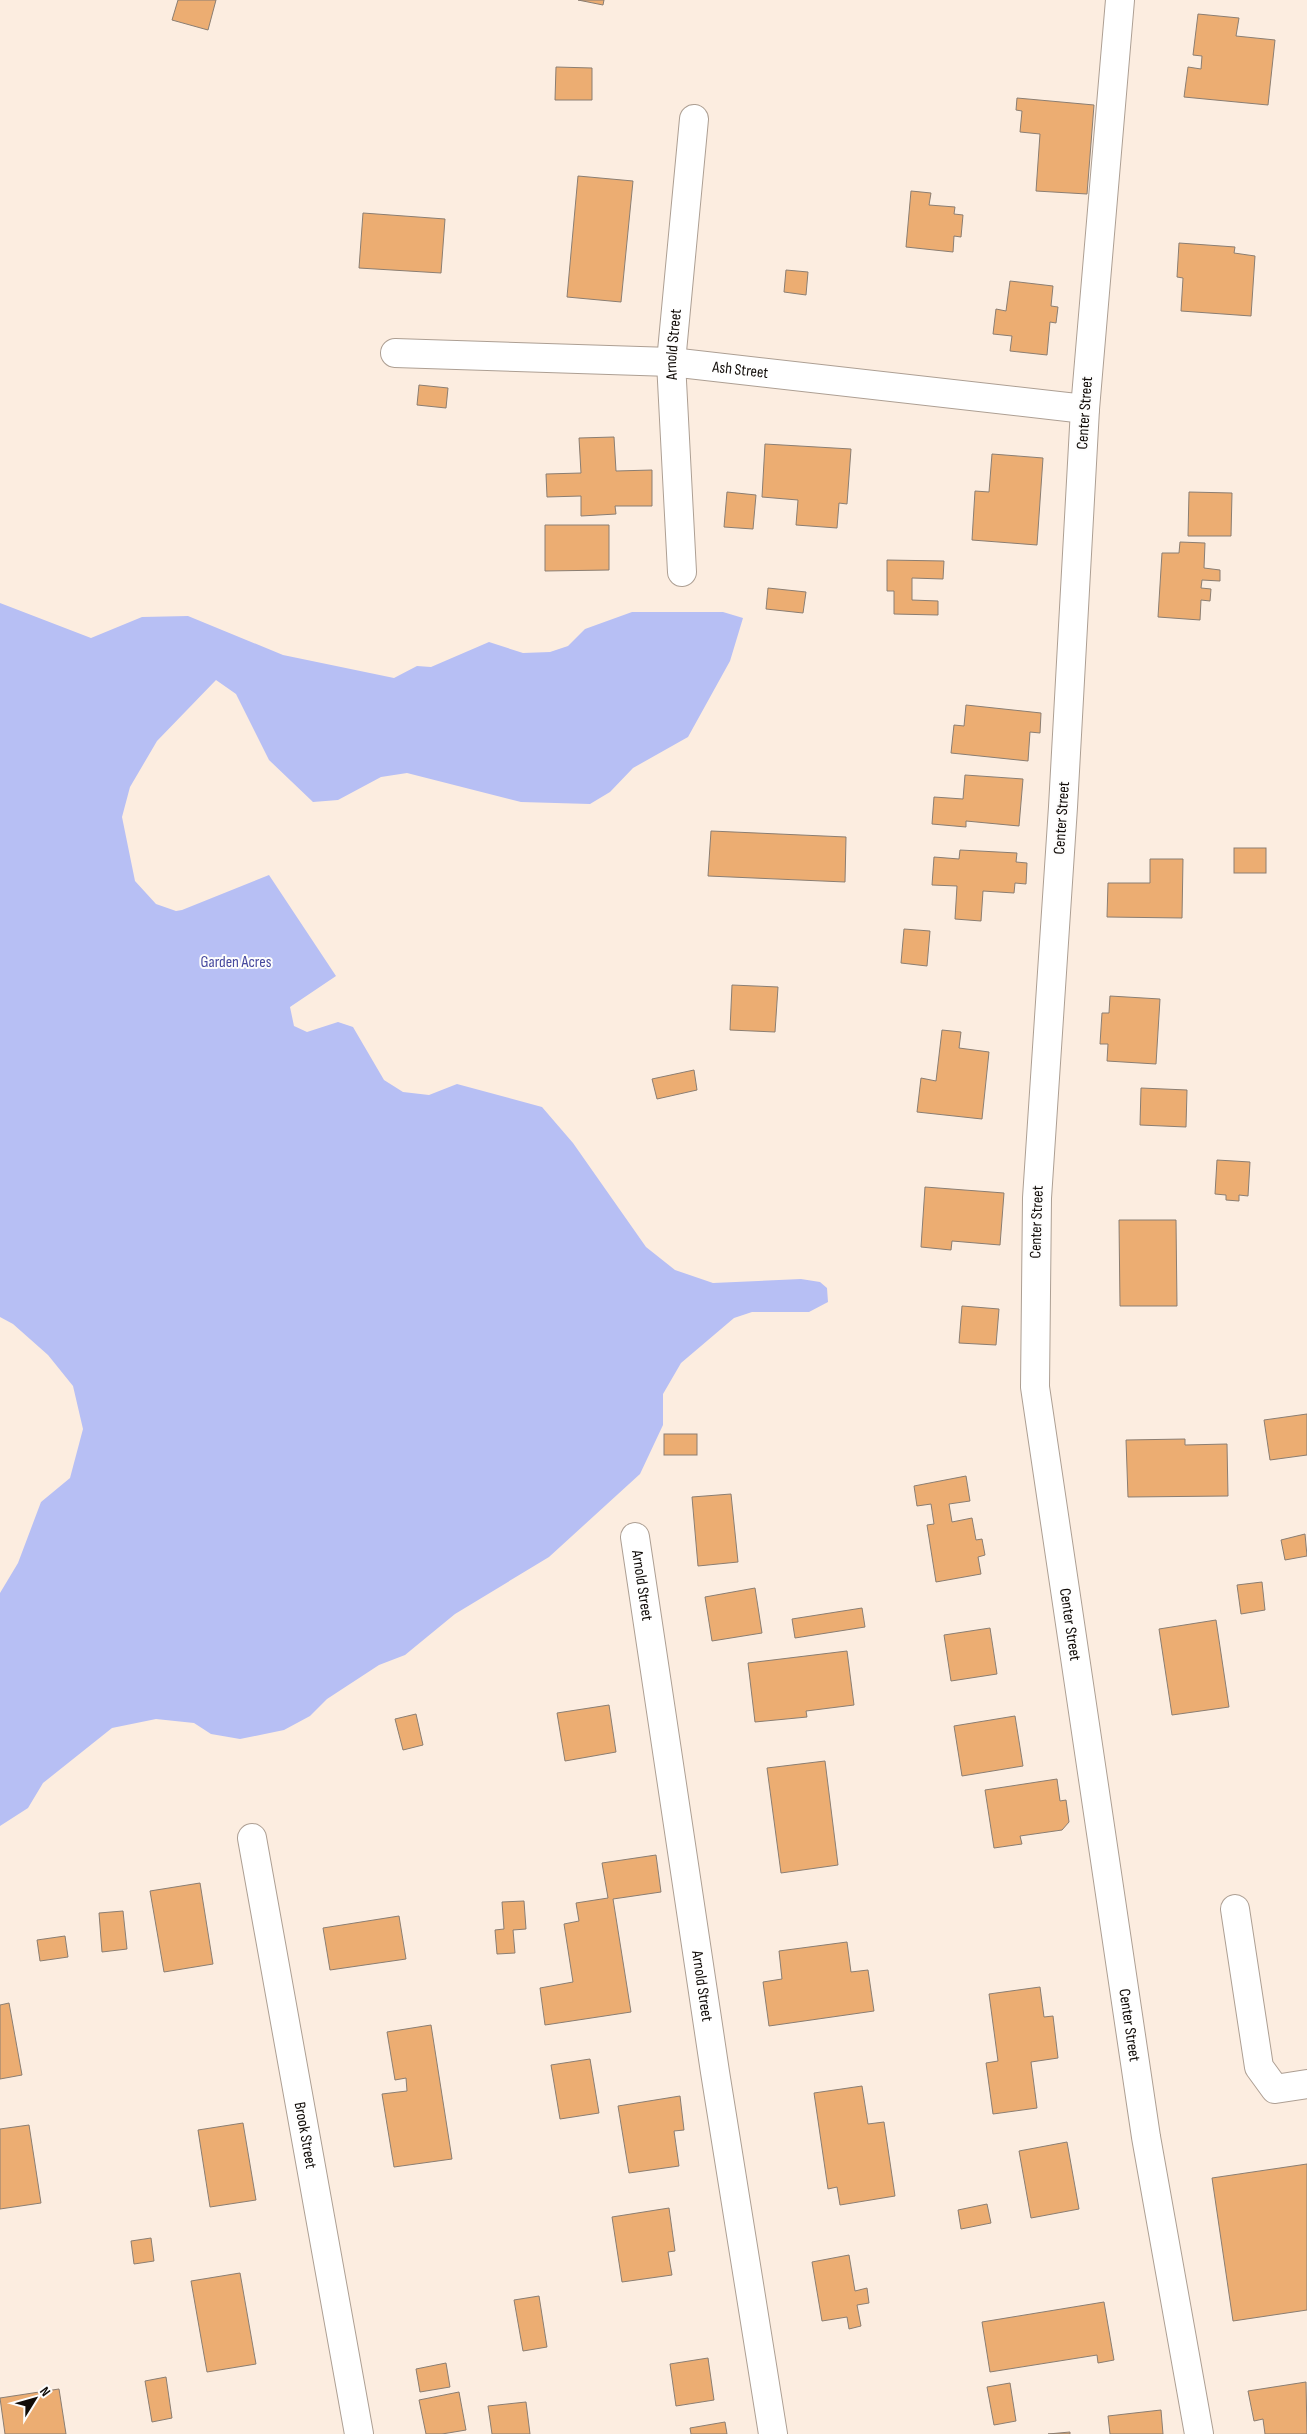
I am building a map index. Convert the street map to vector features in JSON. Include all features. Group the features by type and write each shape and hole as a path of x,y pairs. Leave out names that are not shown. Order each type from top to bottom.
{"street":[{"name":"Center Street","path":"1120,0 1085,409 1063,807 1037,1198 1035,1388 1146,2137 1199,2434"},
{"name":"Arnold Street","path":"682,572 671,362 694,119"},
{"name":"Ash Street","path":"395,353 671,362 1085,409"},
{"name":"Arnold Street","path":"635,1537 717,2082 773,2434"},
{"name":"Brook Street","path":"252,1838 359,2434"},
{"path":"1235,1909 1259,2067 1275,2088 1307,2084"}],"green space":[{"name":"Garden Acres","path":"0,603 91,638 142,617 188,616 283,655 394,678 417,666 431,667 489,642 523,653 550,652 568,646 585,629 632,612 723,612 743,618 730,661 688,737 633,768 610,792 590,804 521,802 407,773 381,777 338,800 313,802 269,760 236,694 216,680 157,741 130,787 122,817 135,881 156,904 176,911 182,910 269,875 336,976 290,1007 294,1026 307,1032 338,1022 353,1027 384,1080 403,1092 429,1095 457,1084 542,1107 573,1143 646,1247 675,1270 713,1283 801,1279 820,1282 827,1288 828,1302 809,1312 752,1312 734,1318 681,1363 663,1394 663,1425 640,1474 549,1557 455,1614 405,1655 379,1665 327,1699 310,1716 284,1730 240,1739 211,1734 194,1723 156,1719 112,1728 43,1783 28,1808 0,1826 0,1593 18,1563 41,1502 70,1478 83,1429 73,1386 48,1355 13,1324 0,1317"}],"building":[{"path":"178,0 216,0 208,30 172,20"},
{"path":"578,0 604,0 603,5"},
{"path":"1198,14 1239,18 1236,36 1275,40 1268,105 1184,97 1188,67 1201,69 1202,56 1193,55"},
{"path":"556,67 592,68 592,100 555,100"},
{"path":"1017,98 1094,105 1087,194 1036,191 1040,134 1020,132 1022,111 1016,110"},
{"path":"578,176 633,181 621,302 567,297"},
{"path":"911,191 931,193 929,205 955,207 954,214 963,215 961,237 954,236 953,252 906,247"},
{"path":"363,213 445,219 441,273 359,268"},
{"path":"1179,243 1235,247 1234,253 1255,256 1251,316 1181,311 1183,278 1177,277"},
{"path":"786,270 808,272 806,295 784,292"},
{"path":"1010,281 1053,286 1051,306 1058,307 1056,323 1050,322 1047,355 1010,351 1012,336 993,334 996,309 1006,311"},
{"path":"419,385 448,388 446,408 417,405"},
{"path":"614,437 616,471 652,470 652,506 615,506 616,514 581,516 581,496 547,497 546,474 581,473 579,438"},
{"path":"765,444 851,449 847,504 839,503 837,528 796,525 798,500 762,497"},
{"path":"992,454 1043,458 1037,545 972,540 975,491 989,492"},
{"path":"727,492 756,495 753,529 724,527"},
{"path":"1189,492 1232,493 1231,536 1188,536"},
{"path":"545,525 609,525 609,570 545,571"},
{"path":"1180,542 1205,543 1204,568 1220,570 1220,581 1202,580 1201,588 1211,589 1210,601 1201,600 1200,620 1158,617 1162,553 1179,553"},
{"path":"887,560 944,561 943,579 912,578 912,600 938,601 938,615 894,614 894,591 887,591"},
{"path":"768,588 806,592 803,613 766,609"},
{"path":"966,705 1041,713 1040,733 1030,732 1028,761 951,753 954,725 964,726"},
{"path":"965,775 1023,779 1019,826 966,821 966,827 932,824 934,797 963,799"},
{"path":"711,831 846,837 845,882 708,876"},
{"path":"1234,848 1266,848 1266,873 1234,873"},
{"path":"960,850 1017,853 1016,862 1027,863 1026,884 1015,883 1014,893 983,891 981,921 955,919 957,886 932,885 934,857 959,859"},
{"path":"1150,859 1183,859 1182,918 1107,917 1108,883 1150,883"},
{"path":"904,929 930,931 927,966 901,963"},
{"path":"732,985 778,987 775,1032 730,1030"},
{"path":"1110,996 1160,999 1156,1064 1107,1061 1108,1044 1100,1044 1102,1013 1109,1013"},
{"path":"942,1030 961,1032 959,1048 989,1052 982,1119 917,1112 921,1078 936,1081"},
{"path":"694,1070 697,1090 657,1099 652,1079"},
{"path":"1141,1088 1187,1090 1186,1127 1140,1125"},
{"path":"1217,1160 1250,1162 1248,1196 1239,1195 1239,1201 1226,1200 1226,1195 1215,1194"},
{"path":"925,1187 1004,1193 1000,1245 952,1241 951,1250 921,1247"},
{"path":"1119,1220 1176,1220 1177,1306 1120,1306"},
{"path":"962,1306 999,1309 996,1345 959,1343"},
{"path":"1307,1414 1307,1455 1270,1460 1264,1420"},
{"path":"664,1434 697,1434 697,1455 664,1455"},
{"path":"1185,1439 1185,1445 1227,1444 1228,1496 1128,1497 1126,1440"},
{"path":"966,1476 970,1501 949,1504 952,1522 972,1518 976,1540 982,1539 985,1555 978,1557 981,1574 936,1582 927,1525 934,1524 931,1504 917,1506 914,1486"},
{"path":"731,1494 738,1562 698,1566 692,1497"},
{"path":"1305,1534 1307,1556 1285,1560 1281,1540"},
{"path":"1262,1582 1265,1610 1241,1614 1237,1585"},
{"path":"755,1588 762,1633 712,1641 705,1597"},
{"path":"862,1608 865,1627 795,1638 792,1619"},
{"path":"1216,1620 1229,1707 1172,1715 1159,1629"},
{"path":"990,1628 997,1674 951,1681 944,1635"},
{"path":"847,1651 854,1705 806,1711 807,1717 755,1722 748,1663"},
{"path":"609,1705 616,1752 565,1761 557,1713"},
{"path":"416,1714 423,1745 403,1750 395,1719"},
{"path":"1015,1716 1023,1766 962,1776 954,1726"},
{"path":"825,1761 838,1865 781,1873 767,1768"},
{"path":"1057,1779 1060,1801 1066,1800 1069,1822 1062,1830 1020,1836 1022,1844 994,1848 985,1790"},
{"path":"656,1855 661,1892 613,1899 631,2012 545,2025 540,1988 573,1982 564,1924 579,1921 576,1903 608,1898 602,1863"},
{"path":"200,1883 213,1964 164,1972 150,1891"},
{"path":"524,1901 526,1929 513,1930 515,1953 497,1954 495,1930 504,1929 502,1902"},
{"path":"123,1911 127,1949 102,1952 99,1913"},
{"path":"399,1916 406,1959 330,1970 323,1928"},
{"path":"65,1936 68,1957 40,1961 37,1940"},
{"path":"847,1942 851,1972 868,1970 874,2011 769,2026 763,1982 782,1979 779,1951"},
{"path":"1040,1987 1044,2017 1053,2016 1058,2058 1031,2062 1037,2108 993,2114 986,2063 998,2061 989,1994"},
{"path":"9,2003 22,2075 0,2079 0,2005"},
{"path":"431,2025 452,2159 394,2167 382,2094 407,2091 406,2078 395,2080 387,2032"},
{"path":"590,2059 599,2113 560,2119 551,2065"},
{"path":"862,2086 868,2124 884,2122 895,2196 840,2205 837,2187 828,2189 814,2093"},
{"path":"680,2096 684,2130 674,2131 679,2166 629,2173 618,2106"},
{"path":"243,2123 256,2200 210,2207 198,2130"},
{"path":"29,2125 41,2203 0,2209 0,2129"},
{"path":"1067,2142 1079,2209 1031,2218 1019,2151"},
{"path":"1307,2164 1307,2310 1233,2321 1212,2178"},
{"path":"987,2204 991,2223 961,2229 958,2210"},
{"path":"669,2208 675,2251 668,2252 672,2275 622,2282 612,2217"},
{"path":"151,2238 154,2261 134,2264 131,2241"},
{"path":"849,2255 855,2291 867,2288 869,2303 857,2305 861,2326 849,2329 847,2317 822,2321 812,2262"},
{"path":"240,2273 256,2364 207,2372 191,2281"},
{"path":"539,2296 547,2347 523,2351 514,2300"},
{"path":"1104,2302 1114,2360 1098,2363 1097,2355 990,2372 982,2322"},
{"path":"708,2358 714,2400 676,2406 670,2364"},
{"path":"446,2363 450,2387 420,2392 416,2369"},
{"path":"166,2377 172,2418 152,2422 145,2381"},
{"path":"1306,2382 1307,2434 1265,2434 1263,2419 1254,2421 1248,2391"},
{"path":"1010,2383 1016,2421 994,2425 987,2387"},
{"path":"59,2389 66,2434 5,2434 0,2398"},
{"path":"459,2392 466,2430 442,2434 426,2434 419,2400"},
{"path":"526,2402 530,2434 492,2434 488,2406"},
{"path":"1161,2410 1163,2434 1110,2434 1108,2416"},
{"path":"725,2422 727,2434 691,2434 690,2428"},
{"path":"1070,2432 1070,2434 1048,2434"}]}
